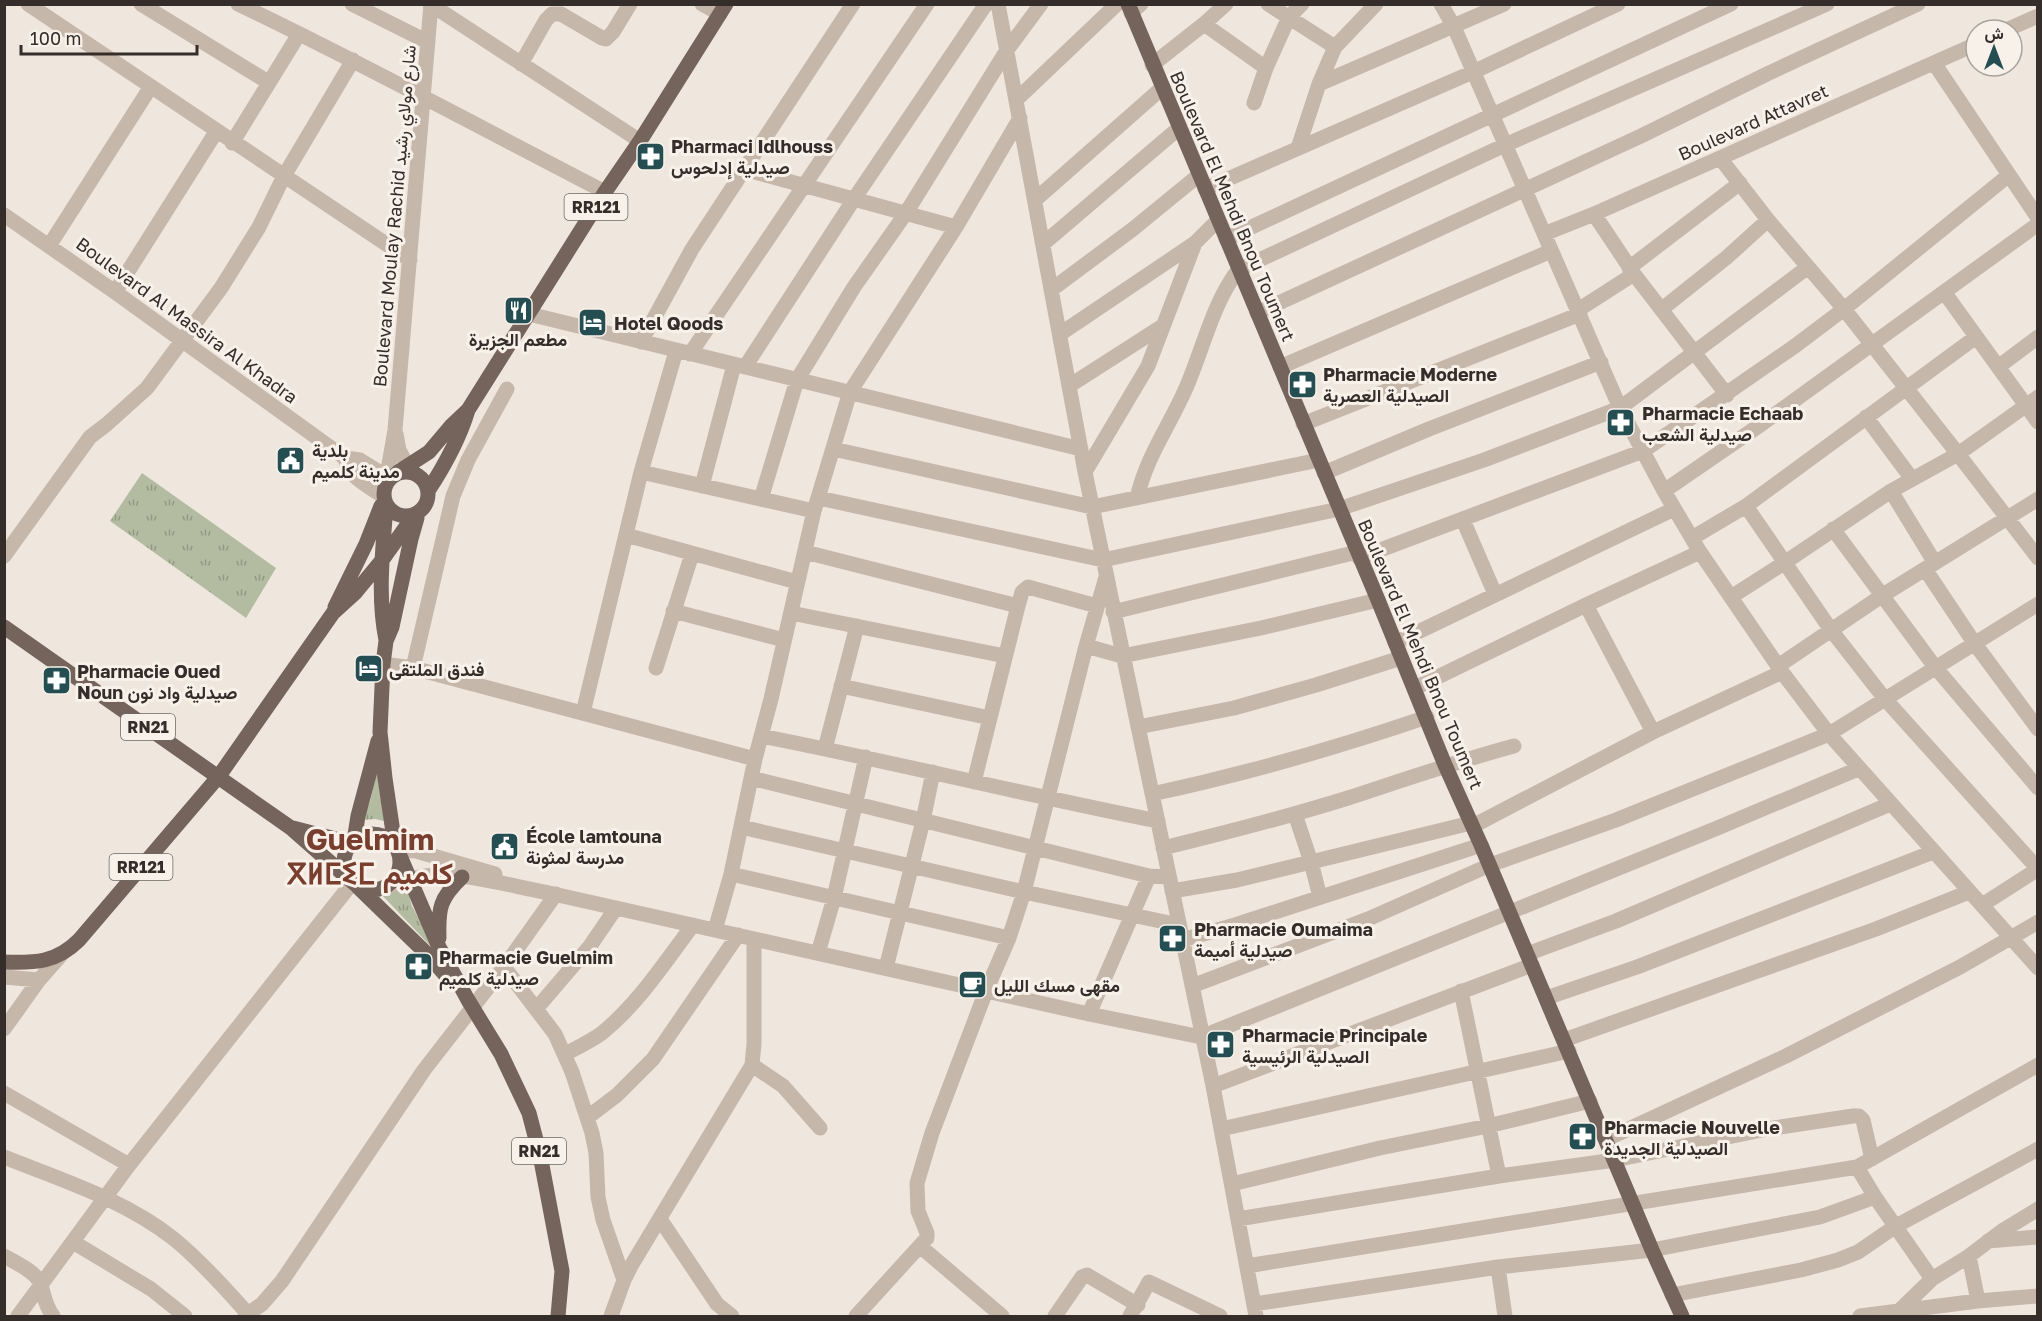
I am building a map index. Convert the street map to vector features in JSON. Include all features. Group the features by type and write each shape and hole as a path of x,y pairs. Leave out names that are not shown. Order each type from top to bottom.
{"main road":[{"name":"Boulevard El Mehdi Bnou Toumert","path":"1133,7 1152,65 1427,717 1444,765 1490,865 1682,1317"},
{"name":"RR121","path":"4,962 40,961 61,955 73,946 102,915 219,776 333,613 384,500 384,486 429,452 468,410 723,9"},
{"name":"RR121","path":"333,613 355,593 427,502 428,490 453,451 468,410"},
{"path":"400,473 423,479 428,490"},
{"path":"380,732 353,842 347,848 344,861 346,874 353,883 373,891 388,886 400,870 380,732 383,664 386,641 392,627 417,513 407,516 399,515 392,511 384,500"},
{"path":"384,500 381,597 382,624 386,641"},
{"name":"RN21","path":"4,627 291,828 426,953 470,1004"},
{"name":"RN21","path":"291,828 353,842 364,835 372,834 387,838 398,850 439,947 501,1054 529,1113 543,1166 562,1271 558,1317"},
{"path":"439,947 439,919 442,901 462,877"}],"street":[{"path":"28,4 232,143 410,260"},
{"path":"141,4 268,82"},
{"path":"238,4 353,60 605,192"},
{"path":"352,4 428,42"},
{"path":"521,64 546,20 552,14 561,14 606,39 613,32 630,4"},
{"path":"702,4 723,9"},
{"path":"641,342 692,249 853,4"},
{"path":"584,713 641,472 683,352 806,186 927,4"},
{"path":"702,486 740,366 986,4"},
{"path":"998,4 1085,472 1213,1086 1255,1311 1498,1267 1652,1250 1820,1217 1875,1197"},
{"path":"761,499 797,380 854,287 906,213 1007,50 1041,4"},
{"path":"1016,100 1118,4"},
{"path":"1152,65 1226,4"},
{"path":"1268,4 1335,48"},
{"path":"1254,103 1266,68 1289,17 1302,4"},
{"path":"1298,148 1318,84 1335,48 1376,4"},
{"path":"1441,4 1454,27 1620,408 1664,491 1700,552 1780,669 1829,734 1933,852 2035,961"},
{"path":"1318,84 1504,4"},
{"path":"1051,290 1133,229 1202,182 1298,148 1473,72 1618,4"},
{"path":"1226,239 1731,4"},
{"path":"1137,498 1143,472 1185,390 1220,298 1238,270 1505,145 1827,4"},
{"path":"1257,313 1641,136 1769,73 1918,4"},
{"path":"431,5 640,141"},
{"name":"Boulevard Moulay Rachid شارع مولاي رشيد","path":"400,473 389,464 395,430 431,5"},
{"path":"1204,24 1266,68"},
{"path":"232,143 299,33"},
{"name":"Boulevard Attavret","path":"1544,234 1594,214 1964,49"},
{"path":"4,556 90,437 147,388 221,288 259,227 284,176 353,60"},
{"path":"1934,63 2037,218"},
{"path":"49,246 150,88"},
{"path":"1035,200 1162,88"},
{"path":"715,930 731,874 797,582 850,392 956,227 1020,118"},
{"path":"1043,244 1179,128"},
{"path":"115,292 216,132"},
{"path":"1720,158 1768,220 1844,309 2037,558"},
{"path":"744,169 956,227"},
{"path":"1113,612 1358,555 1463,520 1643,451 1727,395 1844,309 2009,176"},
{"path":"1303,424 1579,312 1740,183"},
{"path":"1594,214 1632,271 1727,395"},
{"name":"Boulevard Al Massira Al Khadra","path":"4,215 345,458 350,472 384,500"},
{"path":"1060,334 1195,243 1218,220"},
{"path":"1662,309 1726,258 1768,220"},
{"path":"1664,491 1763,423 2037,224"},
{"path":"1085,472 1142,377 1195,243"},
{"path":"1280,367 1551,251"},
{"path":"641,472 761,499 817,505 1105,567 1339,508 1484,460 1620,408 1808,267"},
{"path":"1944,292 1998,367 2032,400 2037,422"},
{"path":"529,314 1081,449"},
{"path":"1069,386 1161,327"},
{"path":"1692,538 1746,506 1976,337"},
{"path":"1998,367 2037,337"},
{"path":"833,449 1092,507 1322,467 1429,429 1601,362"},
{"path":"413,668 453,496 468,460 507,389"},
{"path":"1731,597 1891,491 1958,454 2032,400"},
{"path":"1866,417 1912,480"},
{"name":"Boulevard Moulay Rachid شارع مولاي رشيد","path":"395,430 400,473"},
{"path":"364,462 381,460 390,453"},
{"name":"Boulevard Al Massira Al Khadra","path":"345,458 355,458 400,473"},
{"path":"1891,491 1930,566 1975,644 2037,729"},
{"path":"751,778 1149,876 1170,884 1237,880 1472,824 1780,669 1882,595 2037,498"},
{"path":"1746,506 1831,630 1885,699 2037,869 1982,905"},
{"path":"1395,643 1674,509"},
{"path":"1463,520 1494,594"},
{"path":"1833,529 1935,667 2037,788"},
{"path":"626,535 797,582"},
{"path":"805,552 1018,606"},
{"path":"1414,688 1586,604 1700,552"},
{"path":"656,668 692,554"},
{"path":"856,1317 927,1238 918,1211 917,1183 932,1133 986,991 1009,938 1024,892 1105,567"},
{"path":"974,782 1022,592 1028,587 1097,606"},
{"path":"1086,646 1122,656 1261,628 1378,600"},
{"path":"1586,604 1653,732"},
{"path":"1192,986 1368,919 1490,865 1616,820 1829,734 2037,604"},
{"path":"674,611 784,640"},
{"path":"791,613 1005,656"},
{"path":"825,749 857,626"},
{"path":"1138,728 1234,708 1401,658"},
{"path":"383,664 413,668 756,759"},
{"path":"841,686 990,718"},
{"path":"1152,794 1277,764 1357,741 1427,717"},
{"path":"761,736 1158,821"},
{"path":"1163,848 1295,814 1444,765 1514,746"},
{"path":"818,953 834,898 866,757"},
{"path":"388,886 410,878 438,875 552,893 1089,1014 1201,1037 1510,913 1858,769"},
{"path":"886,968 933,772"},
{"path":"1213,1086 1461,991 1627,916 1890,804"},
{"path":"1295,814 1320,897"},
{"path":"741,827 1131,915 1181,932 1320,897 1481,845"},
{"path":"398,850 416,851 445,859 552,893"},
{"path":"1546,998 1708,940 1933,852"},
{"path":"731,874 1009,938"},
{"path":"1089,1014 1149,876"},
{"path":"18,1317 104,1197 353,883"},
{"path":"1221,1129 1476,1070 1566,1046 1970,892"},
{"path":"4,1157 104,1197 175,1239 227,1290 247,1316 262,1304 282,1281 424,1070 470,1004 504,967 552,893"},
{"path":"537,1008 590,946 616,908"},
{"path":"1606,1139 1786,1056 2012,938 2037,922"},
{"path":"565,1054 599,1035 613,1023 650,982 693,925"},
{"path":"588,1117 617,1095 652,1059 698,996 738,935"},
{"path":"611,1317 624,1280 752,1065 754,939"},
{"path":"4,1029 39,980 61,955"},
{"path":"504,967 537,1008 555,1034 565,1054 588,1117 596,1153 598,1197 603,1220 624,1280"},
{"path":"4,977 39,980"},
{"path":"1461,991 1499,1176"},
{"path":"752,1065 783,1086 820,1128"},
{"path":"1247,1266 1857,1167 2037,1065"},
{"path":"4,1093 129,1165"},
{"path":"1232,1185 1380,1148 1488,1126 1590,1101"},
{"path":"1238,1219 1499,1176 1615,1160 1767,1129 1853,1116 1859,1116 1863,1120 1872,1159"},
{"path":"1672,1295 1801,1270 1858,1252 1896,1226 2037,1149"},
{"path":"1857,1167 1932,1279"},
{"path":"1900,1310 1932,1279 2037,1209"},
{"path":"660,1219 717,1304 732,1317"},
{"path":"1988,1241 2037,1237"},
{"path":"73,1242 151,1289 185,1317"},
{"path":"921,1247 1002,1317"},
{"path":"4,1256 34,1275 41,1286 46,1305 53,1317"},
{"path":"1969,1256 1978,1301"},
{"path":"1498,1267 1505,1317"},
{"path":"1054,1317 1082,1277 1087,1275 1134,1311 1149,1282 1220,1317"},
{"path":"1860,1317 1900,1310 2037,1296"}],"green space":[{"path":"142,473 276,568 246,618 110,521"},
{"path":"378,766 384,821 363,820 370,802"},
{"path":"405,883 412,906 438,954 379,892"}],"place":[{"name":"Pharmaci Idlhouss صيدلية إدلحوس","path":"650,156"},
{"name":"مطعم الجزيرة","path":"518,310"},
{"name":"Hotel Qoods","path":"593,323"},
{"name":"Pharmacie Moderne الصيدلية العصرية","path":"1302,384"},
{"name":"Pharmacie Echaab صيدلية الشعب","path":"1621,423"},
{"name":"بلدية مدينة كلميم","path":"291,460"},
{"name":"فندق الملتقى","path":"368,669"},
{"name":"Pharmacie Oued Noun صيدلية واد نون","path":"56,681"},
{"name":"École lamtouna مدرسة لمثونة","path":"505,846"},
{"name":"Pharmacie Oumaima صيدلية أميمة","path":"1173,939"},
{"name":"Pharmacie Guelmim صيدلية كلميم","path":"418,967"},
{"name":"مقهى مسك الليل","path":"973,985"},
{"name":"Pharmacie Principale الصيدلية الرئيسية","path":"1221,1045"},
{"name":"Pharmacie Nouvelle الصيدلية الجديدة","path":"1583,1137"}],"district":[{"name":"Guelmim ⴳⵍⵎⵉⵎ كلميم","path":"370,856"}]}
